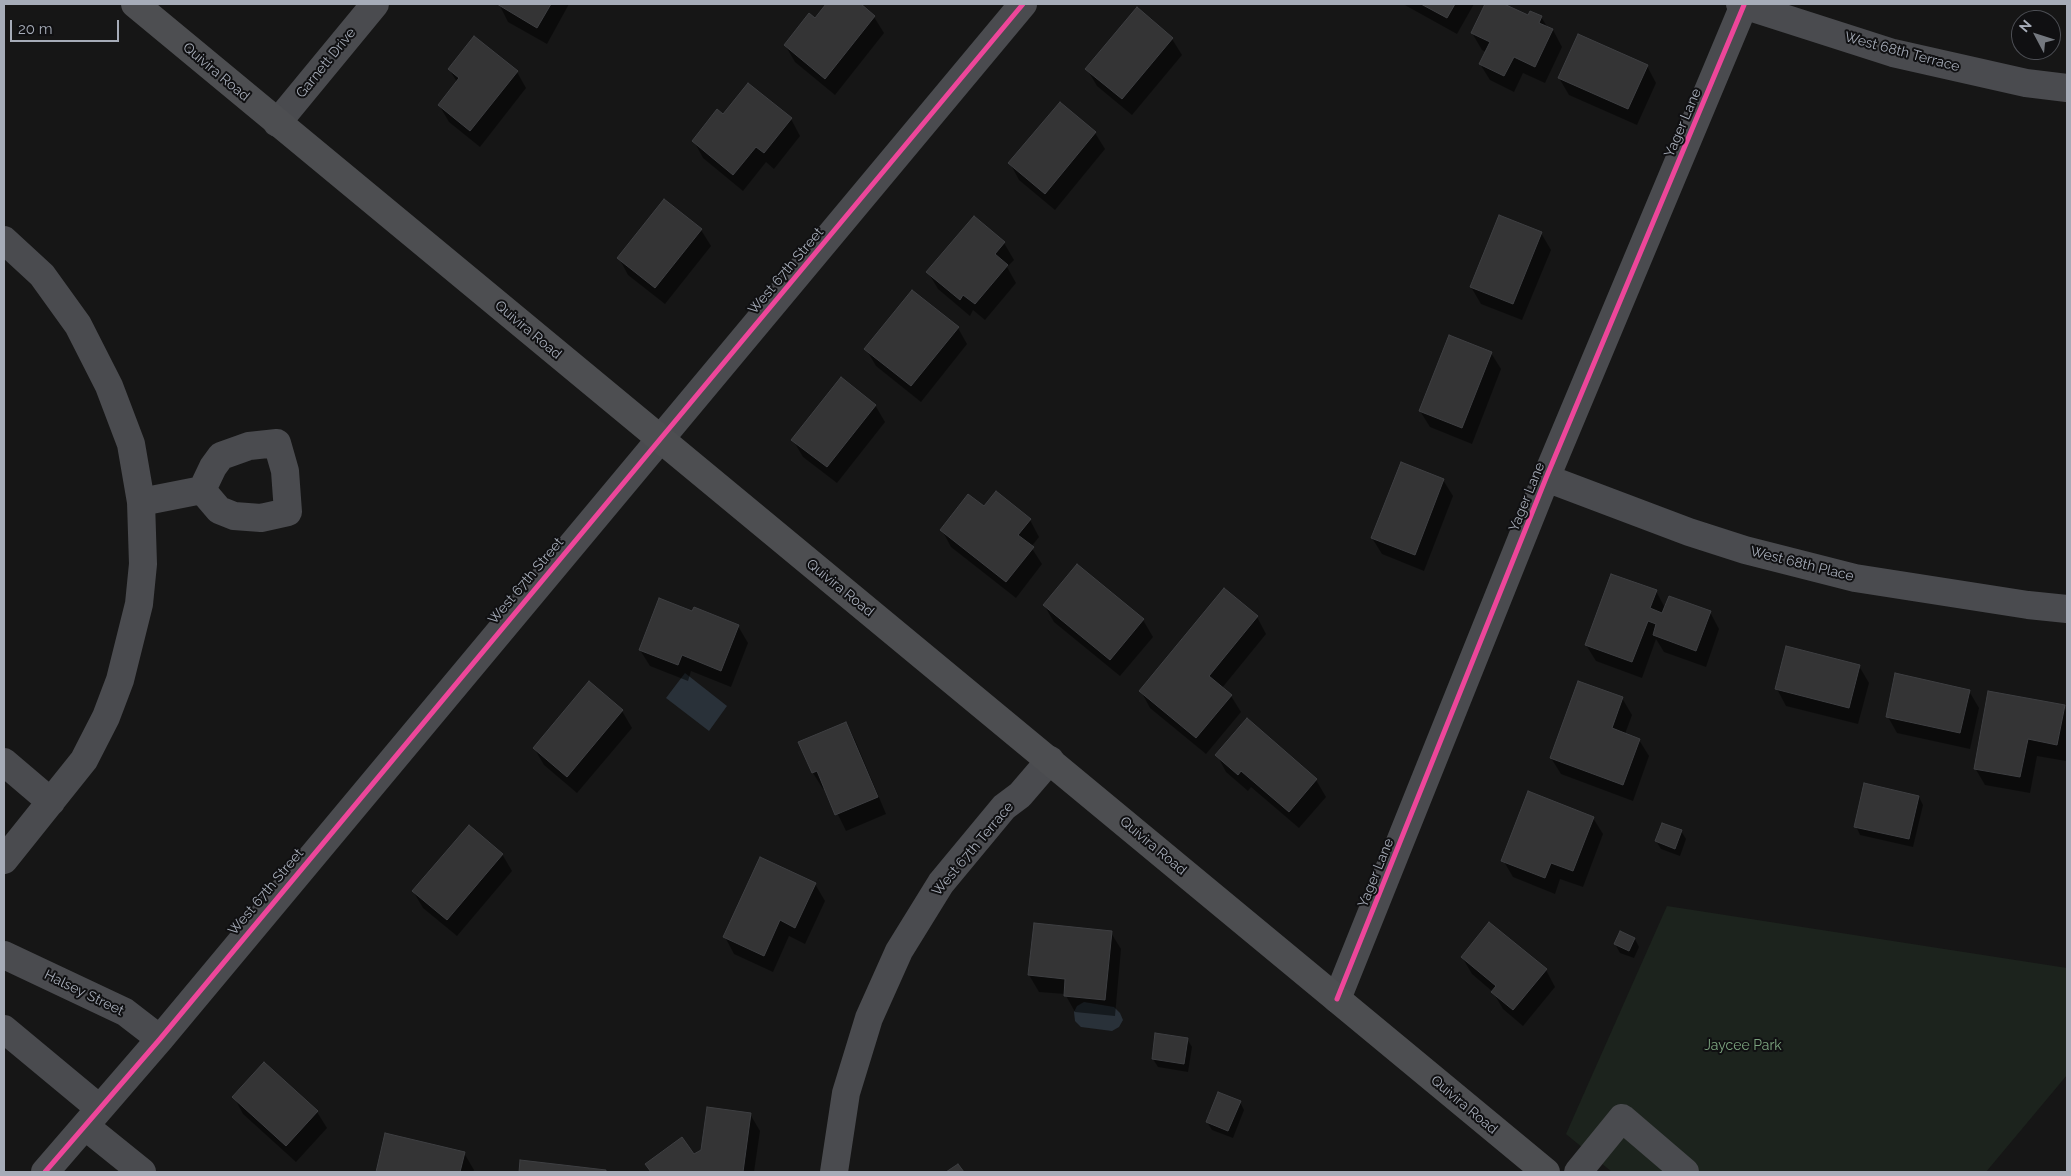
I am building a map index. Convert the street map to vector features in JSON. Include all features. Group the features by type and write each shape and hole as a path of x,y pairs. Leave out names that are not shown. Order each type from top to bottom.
{"main road":[{"name":"Quivira Road","path":"135,4 1546,1172"}],"street":[{"name":"Garnett Drive","path":"277,123 375,4"},
{"name":"West 67th Street","path":"45,1172 160,1039 398,751 1023,4"},
{"name":"West 68th Terrace","path":"1742,5 1893,53 2026,83 2067,88"},
{"name":"Yager Lane","path":"1337,999 1546,478 1742,5"},
{"path":"4,240 42,275 78,325 109,386 131,444 141,502 143,564 139,604 120,680 106,717 84,760 4,860"},
{"name":"West 68th Place","path":"1546,478 1689,532 1745,550 1855,578 2028,605 2067,608"},
{"path":"141,502 202,490"},
{"name":"West 67th Terrace","path":"834,1172 846,1094 869,1018 899,951 941,883 1004,807 1020,795 1050,760"},
{"path":"4,762 51,802"},
{"name":"Halsey Street","path":"4,955 125,1012 160,1039"},
{"path":"4,1029 92,1117 142,1172"},
{"path":"1578,1172 1622,1118 1685,1172"}],"green space":[{"name":"Jaycee Park","path":"1667,906 2067,968 2067,1075 1986,1172 1612,1172 1566,1134"}],"shaded area":[{"path":"685,673 727,706 709,731 666,698"},
{"path":"1084,1002 1114,1007 1120,1013 1123,1020 1119,1027 1112,1031 1081,1027 1075,1021 1074,1012 1077,1006"}],"building":[{"path":"497,4 551,4 537,28"},
{"path":"826,4 861,4 875,16 825,79 784,45 809,13 815,18"},
{"path":"1421,4 1455,4 1447,18"},
{"path":"1485,4 1504,4 1528,15 1530,11 1542,16 1539,23 1553,29 1535,67 1514,57 1504,76 1479,64 1490,42 1471,33"},
{"path":"1137,7 1173,38 1122,99 1085,69"},
{"path":"1578,34 1648,65 1628,109 1558,78"},
{"path":"474,36 518,71 470,131 438,105 459,78 448,69"},
{"path":"748,83 792,118 764,153 756,147 733,175 692,141 717,109 723,114"},
{"path":"1060,102 1096,132 1045,194 1008,163"},
{"path":"664,199 702,229 655,288 617,258"},
{"path":"1499,215 1542,232 1513,304 1470,287"},
{"path":"974,216 1005,242 995,254 1008,265 975,304 963,295 960,300 926,272"},
{"path":"912,290 959,327 911,386 864,349"},
{"path":"1449,335 1492,352 1462,428 1419,411"},
{"path":"841,377 876,405 827,467 791,440"},
{"path":"1401,462 1444,479 1415,555 1371,538"},
{"path":"996,491 1031,519 1018,535 1034,547 1006,582 940,530 968,494 984,506"},
{"path":"1077,564 1144,619 1110,660 1043,605"},
{"path":"1611,574 1657,590 1650,608 1662,613 1669,596 1711,611 1696,651 1653,635 1656,624 1648,621 1632,662 1585,645"},
{"path":"1224,588 1258,616 1209,676 1232,695 1196,738 1139,691"},
{"path":"659,598 692,611 694,607 739,625 721,671 682,655 678,665 639,650"},
{"path":"1786,646 1860,665 1849,708 1775,689"},
{"path":"1895,673 1970,690 1960,733 1886,717"},
{"path":"589,681 623,710 567,777 533,748"},
{"path":"1578,681 1623,697 1612,728 1640,739 1623,785 1550,758"},
{"path":"1988,691 2065,705 2057,745 2028,739 2020,777 1974,769"},
{"path":"1247,718 1317,779 1289,812 1241,771 1238,775 1215,755"},
{"path":"846,722 878,797 835,815 817,771 812,773 798,742"},
{"path":"1864,783 1919,796 1909,839 1854,827"},
{"path":"1528,791 1594,817 1573,871 1551,863 1545,878 1501,861"},
{"path":"1662,823 1682,830 1675,849 1655,841"},
{"path":"469,825 503,854 447,920 412,891"},
{"path":"760,857 816,883 795,928 780,920 764,956 723,937"},
{"path":"1489,922 1547,969 1513,1010 1491,992 1496,986 1461,957"},
{"path":"1034,923 1112,931 1105,1000 1064,996 1065,979 1028,975"},
{"path":"1620,931 1635,938 1629,951 1614,944"},
{"path":"1155,1033 1188,1038 1184,1064 1152,1059"},
{"path":"264,1062 318,1111 286,1146 232,1097"},
{"path":"1218,1092 1241,1101 1228,1131 1206,1122"},
{"path":"707,1107 751,1113 743,1172 651,1172 645,1164 682,1137 694,1154 701,1150"},
{"path":"385,1133 465,1152 460,1172 376,1172"},
{"path":"520,1160 606,1170 606,1172 519,1172"},
{"path":"958,1164 964,1172 946,1172"}],"cycle path":[{"path":"45,1172 160,1039 1023,4"},
{"path":"1337,999 1546,478 1744,5"}]}
